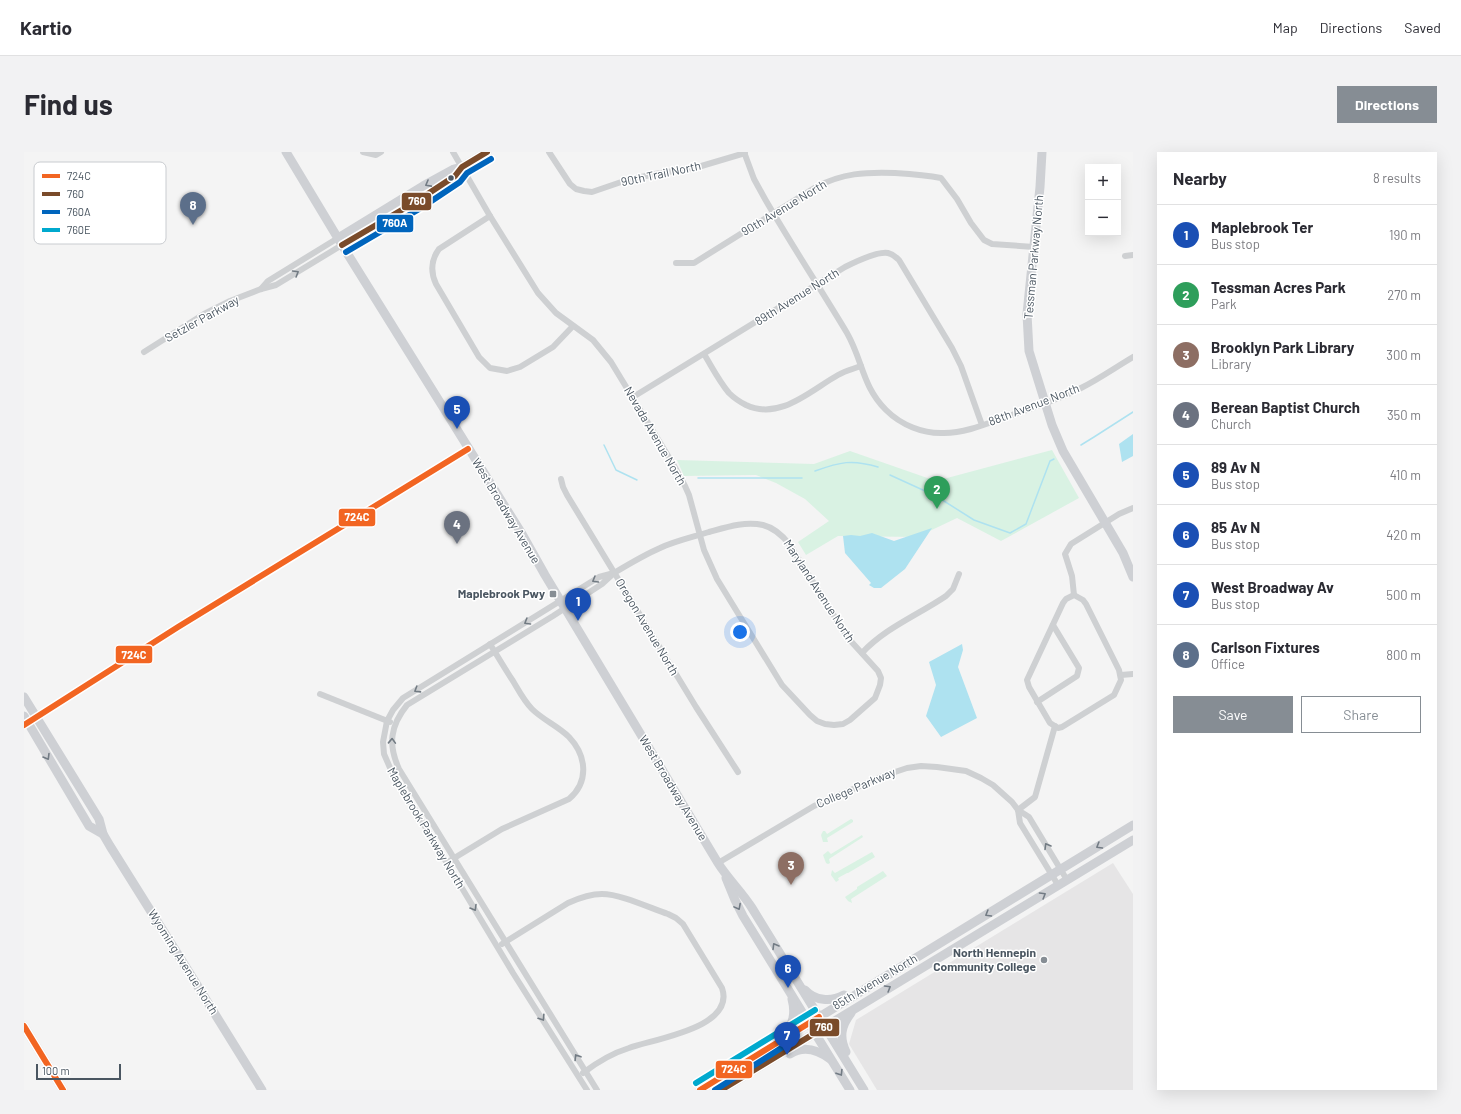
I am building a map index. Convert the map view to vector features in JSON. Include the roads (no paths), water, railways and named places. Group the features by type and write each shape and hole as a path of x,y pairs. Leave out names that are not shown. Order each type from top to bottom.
{"main road":[{"name":"West Broadway Avenue","path":"286,152 340,242 514,521 562,604 721,867 742,893 864,1089"},
{"path":"340,242 423,186 454,169 462,167 487,152"},
{"name":"Tessman Parkway North","path":"1042,152 1040,187 1027,314 1029,351 1045,403 1063,451 1106,522 1123,553 1133,578"},
{"name":"Wyoming Avenue North","path":"24,697 99,819 103,834 262,1090"},
{"name":"Wyoming Avenue North","path":"25,722 89,826 103,834"},
{"name":"85th Avenue North","path":"700,1090 782,1038 1133,825"},
{"name":"85th Avenue North","path":"721,1090 1133,840"},
{"name":"West Broadway Avenue","path":"721,867 743,916 850,1090"},
{"path":"798,982 811,996 823,1000 834,1000 845,995 953,930 970,924"},
{"path":"782,1038 792,1022 794,1015 794,1008 788,989"},
{"path":"855,1009 845,1022 841,1039 864,1089"},
{"path":"24,1026 63,1090"},
{"path":"731,1090 797,1050 814,1050 832,1061"}],"street":[{"path":"363,152 376,155 381,152"},
{"name":"Nevada Avenue North","path":"453,152 490,216 538,293 556,313 593,340 603,351 633,397 685,486 710,565 725,594 782,685 810,715 817,721 825,724 843,724 858,714 874,698"},
{"name":"90th Trail North","path":"549,152 570,184 584,191 592,192 627,180 692,168 744,153"},
{"name":"88th Avenue North","path":"744,153 754,179 773,214 852,342 869,388 888,412 908,425 928,432 943,433 958,432 982,425 1045,403 1082,388 1133,356"},
{"name":"90th Avenue North","path":"676,263 694,263 816,187 830,180 844,176 874,172 941,178 984,240 992,244 1034,248"},
{"path":"490,216 439,248 432,262 433,277 436,284 479,357 490,368 507,371 520,367 553,347 573,326"},
{"name":"Setzler Parkway","path":"144,352 211,311 230,301 261,289 268,281 340,242"},
{"name":"89th Avenue North","path":"633,397 817,284 853,264 882,253 888,253 899,260 961,366 982,425"},
{"path":"1125,256 1133,255"},
{"path":"704,354 730,394 744,404 761,409 772,410 784,407 838,375 861,366"},
{"path":"25,722 36,718 184,623 468,449"},
{"name":"Oregon Avenue North","path":"561,479 563,487 614,572 707,725 738,772"},
{"path":"1074,595 1072,576 1066,559 1067,549 1071,544 1106,522 1124,511 1133,508"},
{"name":"Maryland Avenue North","path":"562,604 599,577 614,572 659,548 730,526 747,523 764,526 779,533 790,545 845,633 874,665 881,678 880,685 874,698"},
{"path":"862,653 889,630 946,596 953,589 959,574"},
{"path":"1074,595 1083,600 1086,604 1121,675 1114,695 1058,728 1050,723 1027,684 1027,680 1063,603 1066,599 1074,595"},
{"name":"Maplebrook Parkway North","path":"562,604 490,644 403,698 393,710 387,721 383,742 384,754 391,770 587,1090"},
{"name":"Maplebrook Parkway North","path":"562,604 495,652 407,705 399,714 395,724 392,736 392,747 394,759 399,769 597,1090"},
{"path":"1037,702 1077,676 1079,668 1053,625"},
{"path":"447,863 502,829 569,799 575,794 582,781 582,759 570,738 532,709 524,699 490,644"},
{"path":"1121,675 1133,674"},
{"path":"320,694 395,724"},
{"path":"1018,810 1035,797 1055,726"},
{"name":"College Parkway","path":"721,867 822,802 888,773 921,766 966,771 993,785 1012,802 1018,810 1029,817 1067,880"},
{"name":"College Parkway","path":"1018,810 1020,823 1058,885"},
{"path":"498,946 568,903 579,898 602,894 619,897 668,914 684,924 715,974 723,992 721,1007 717,1014 706,1022 684,1032 617,1052 579,1077"}],"water":[{"path":"1133,434 1133,456 1122,462 1119,444"},
{"path":"932,528 905,569 881,588 874,588 869,585 871,583 845,553 843,536 860,536 872,533 894,541"},
{"path":"962,644 963,650 958,667 977,718 941,737 926,716 936,685 929,662"}],"waterway":[{"path":"1081,445 1133,412"},
{"path":"604,445 616,470 637,480"},
{"path":"890,475 936,496 974,520 1010,533 1026,524 1050,461 1054,459"},
{"path":"815,471 832,465 853,462 878,467"},
{"path":"698,478 802,478"}],"place":[{"name":"Carlson Fixtures","path":"193,225"},
{"name":"89 Av N","path":"457,429"},
{"name":"Tessman Acres Park","path":"937,509"},
{"name":"Berean Baptist Church","path":"457,544"},
{"name":"Maplebrook Pwy","path":"553,594"},
{"name":"Maplebrook Ter","path":"578,621"},
{"name":"Brooklyn Park Library","path":"791,885"},
{"name":"North Hennepin Community College","path":"1044,960"},
{"name":"85 Av N","path":"788,988"},
{"name":"West Broadway Av","path":"787,1055"}]}
